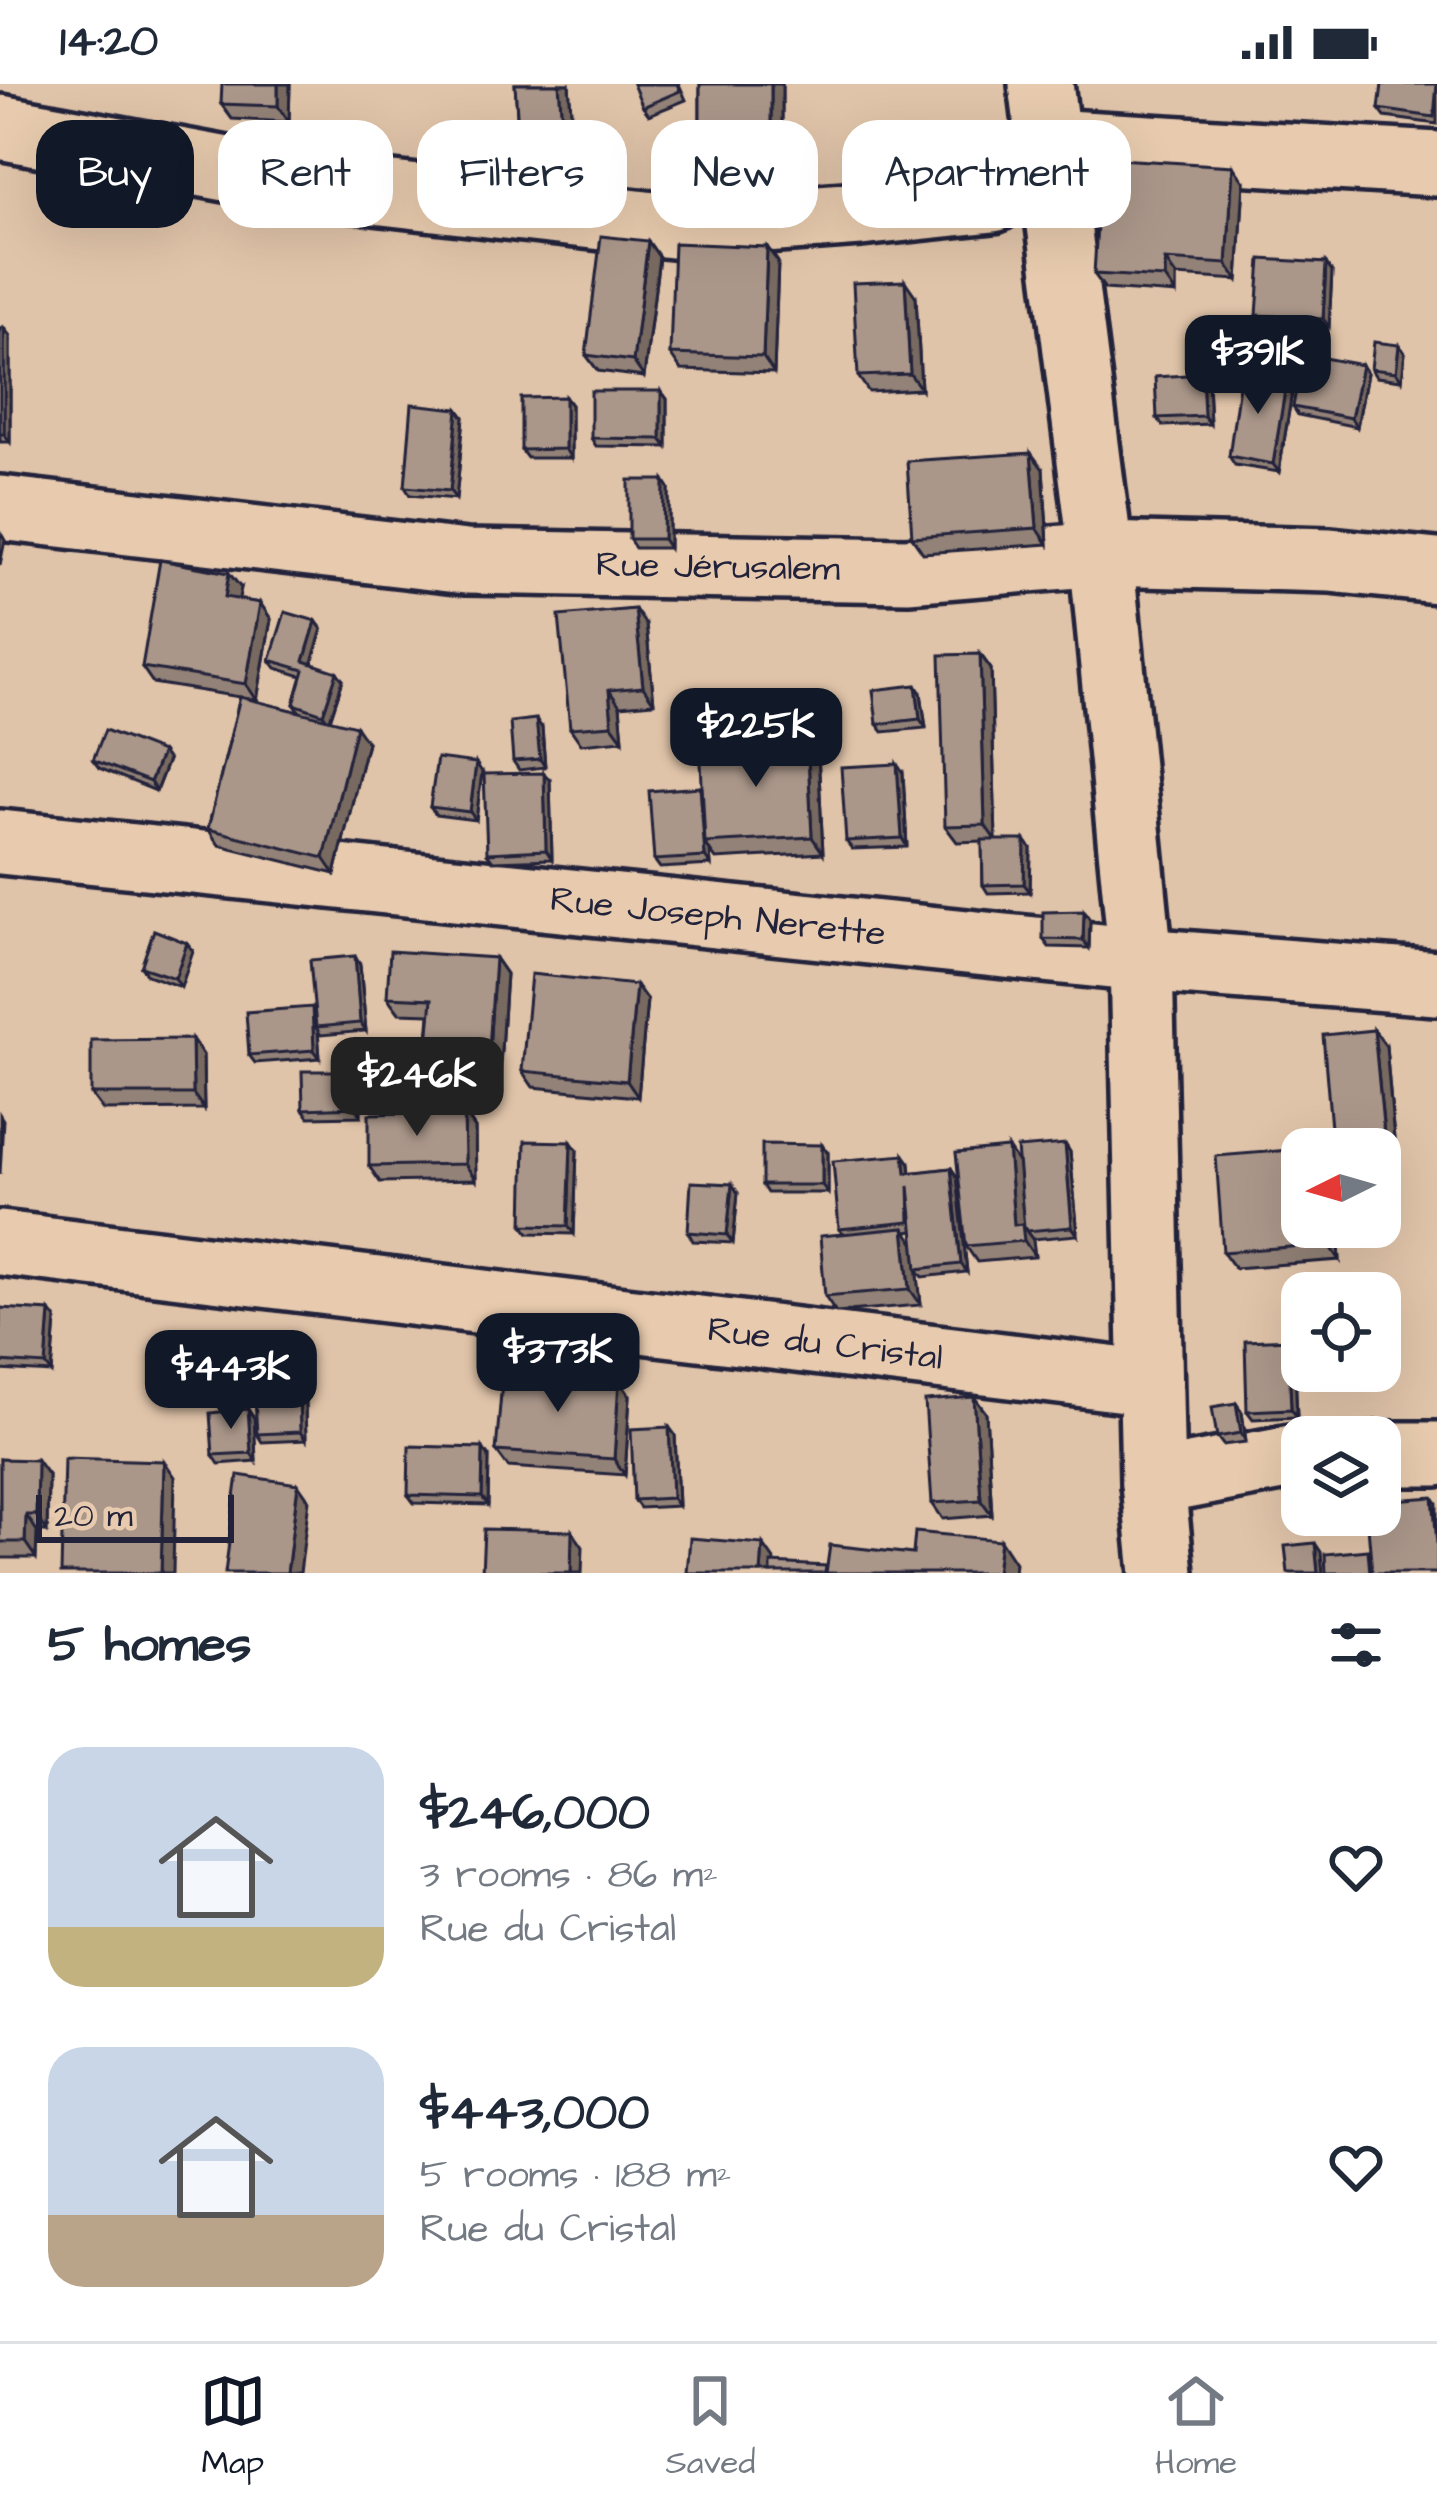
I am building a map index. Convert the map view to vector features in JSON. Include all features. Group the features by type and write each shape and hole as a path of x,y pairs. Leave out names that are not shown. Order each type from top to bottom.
{"street":[{"path":"0,127 313,185 681,227 993,200 1044,113"},
{"path":"1044,113 1437,164"},
{"path":"1044,113 1101,554 1141,960 1153,1484 1162,1573"},
{"name":"Rue Jérusalem","path":"0,508 466,562 908,570 1101,554 1330,560 1437,572"},
{"name":"Rue Joseph Nerette","path":"0,842 1141,960 1437,983"},
{"name":"Rue du Cristal","path":"0,1244 1150,1383"},
{"path":"1401,1454 1437,1454"},
{"path":"1153,1484 1281,1459"}],"building":[{"path":"222,84 278,84 278,106 221,104"},
{"path":"515,84 559,84 562,120 517,120"},
{"path":"633,84 677,84 680,91 643,107"},
{"path":"700,84 771,84 771,120 700,120"},
{"path":"1382,84 1437,84 1434,117 1379,109"},
{"path":"1131,160 1233,166 1227,264 1165,260 1165,278 1094,274 1097,228 1131,228"},
{"path":"601,236 648,241 633,361 586,355"},
{"path":"674,243 767,247 763,357 670,354"},
{"path":"1261,259 1326,263 1323,319 1257,315"},
{"path":"905,281 910,374 858,376 853,283"},
{"path":"0,328 4,328 4,434 0,434"},
{"path":"1374,342 1399,345 1396,372 1371,369"},
{"path":"1302,354 1362,365 1351,418 1293,407"},
{"path":"1241,371 1287,378 1273,464 1229,456"},
{"path":"1202,374 1204,416 1157,418 1155,377"},
{"path":"591,391 661,391 661,439 591,438"},
{"path":"565,397 565,449 521,450 521,398"},
{"path":"412,404 458,409 450,491 405,487"},
{"path":"1031,453 1037,528 912,537 907,461"},
{"path":"629,480 664,480 663,539 629,539"},
{"path":"160,560 229,573 225,597 260,603 246,684 142,667"},
{"path":"635,609 643,687 609,690 612,725 570,728 559,616"},
{"path":"285,612 316,621 304,661 337,672 323,714 294,704 304,670 270,660"},
{"path":"980,654 985,825 945,826 940,655"},
{"path":"916,685 920,719 877,724 873,690"},
{"path":"240,697 356,726 324,858 208,829"},
{"path":"536,719 540,759 513,761 510,722"},
{"path":"105,730 162,752 150,782 93,760"},
{"path":"807,737 812,837 705,843 700,743"},
{"path":"437,758 476,763 470,812 430,807"},
{"path":"897,764 902,838 846,841 841,767"},
{"path":"544,773 546,850 487,853 484,774"},
{"path":"700,787 705,857 654,860 649,791"},
{"path":"982,840 1025,840 1024,884 983,885"},
{"path":"1084,911 1083,940 1043,939 1043,912"},
{"path":"154,930 187,943 175,978 141,967"},
{"path":"390,951 495,958 487,1080 425,1076 432,999 387,997"},
{"path":"355,956 360,1023 316,1027 310,960"},
{"path":"531,974 636,985 627,1081 522,1071"},
{"path":"312,1007 314,1050 249,1055 246,1012"},
{"path":"1374,1030 1383,1128 1331,1128 1323,1035"},
{"path":"192,1039 193,1094 91,1094 91,1040"},
{"path":"302,1071 355,1071 356,1107 303,1109"},
{"path":"464,1112 465,1164 369,1166 369,1114"},
{"path":"525,1141 571,1142 568,1226 523,1225"},
{"path":"762,1144 822,1145 822,1185 762,1185"},
{"path":"1065,1144 1072,1227 1027,1231 1017,1148"},
{"path":"1008,1148 1014,1225 1022,1224 1024,1241 966,1246 956,1153"},
{"path":"1281,1151 1281,1248 1223,1252 1216,1156"},
{"path":"904,1155 906,1173 951,1168 961,1264 917,1269 909,1186 910,1222 839,1229 833,1161"},
{"path":"691,1182 732,1184 727,1235 688,1232"},
{"path":"904,1228 910,1289 825,1296 820,1236"},
{"path":"0,1308 50,1311 46,1365 0,1362"},
{"path":"1281,1339 1281,1392 1290,1392 1291,1409 1247,1411 1245,1341"},
{"path":"298,1363 300,1432 257,1434 253,1365"},
{"path":"503,1370 619,1380 614,1459 496,1451"},
{"path":"974,1397 981,1500 932,1503 925,1401"},
{"path":"1236,1403 1241,1433 1217,1437 1212,1407"},
{"path":"248,1409 251,1453 213,1455 210,1413"},
{"path":"669,1427 672,1498 634,1500 631,1429"},
{"path":"409,1446 483,1448 482,1497 408,1495"},
{"path":"64,1458 164,1461 161,1573 61,1573"},
{"path":"0,1459 37,1460 36,1515 26,1515 25,1542 0,1542"},
{"path":"238,1475 298,1484 287,1573 225,1573"},
{"path":"1433,1497 1437,1573 1372,1573 1369,1536 1401,1536 1401,1499"},
{"path":"484,1529 572,1531 571,1573 482,1573"},
{"path":"915,1532 1000,1540 996,1573 826,1573 830,1545 913,1554"},
{"path":"690,1538 763,1544 761,1573 687,1573"},
{"path":"1315,1543 1318,1573 1288,1573 1285,1546"},
{"path":"1368,1550 1370,1573 1326,1573 1325,1554"},
{"path":"771,1563 826,1566 825,1573 771,1573"}]}
